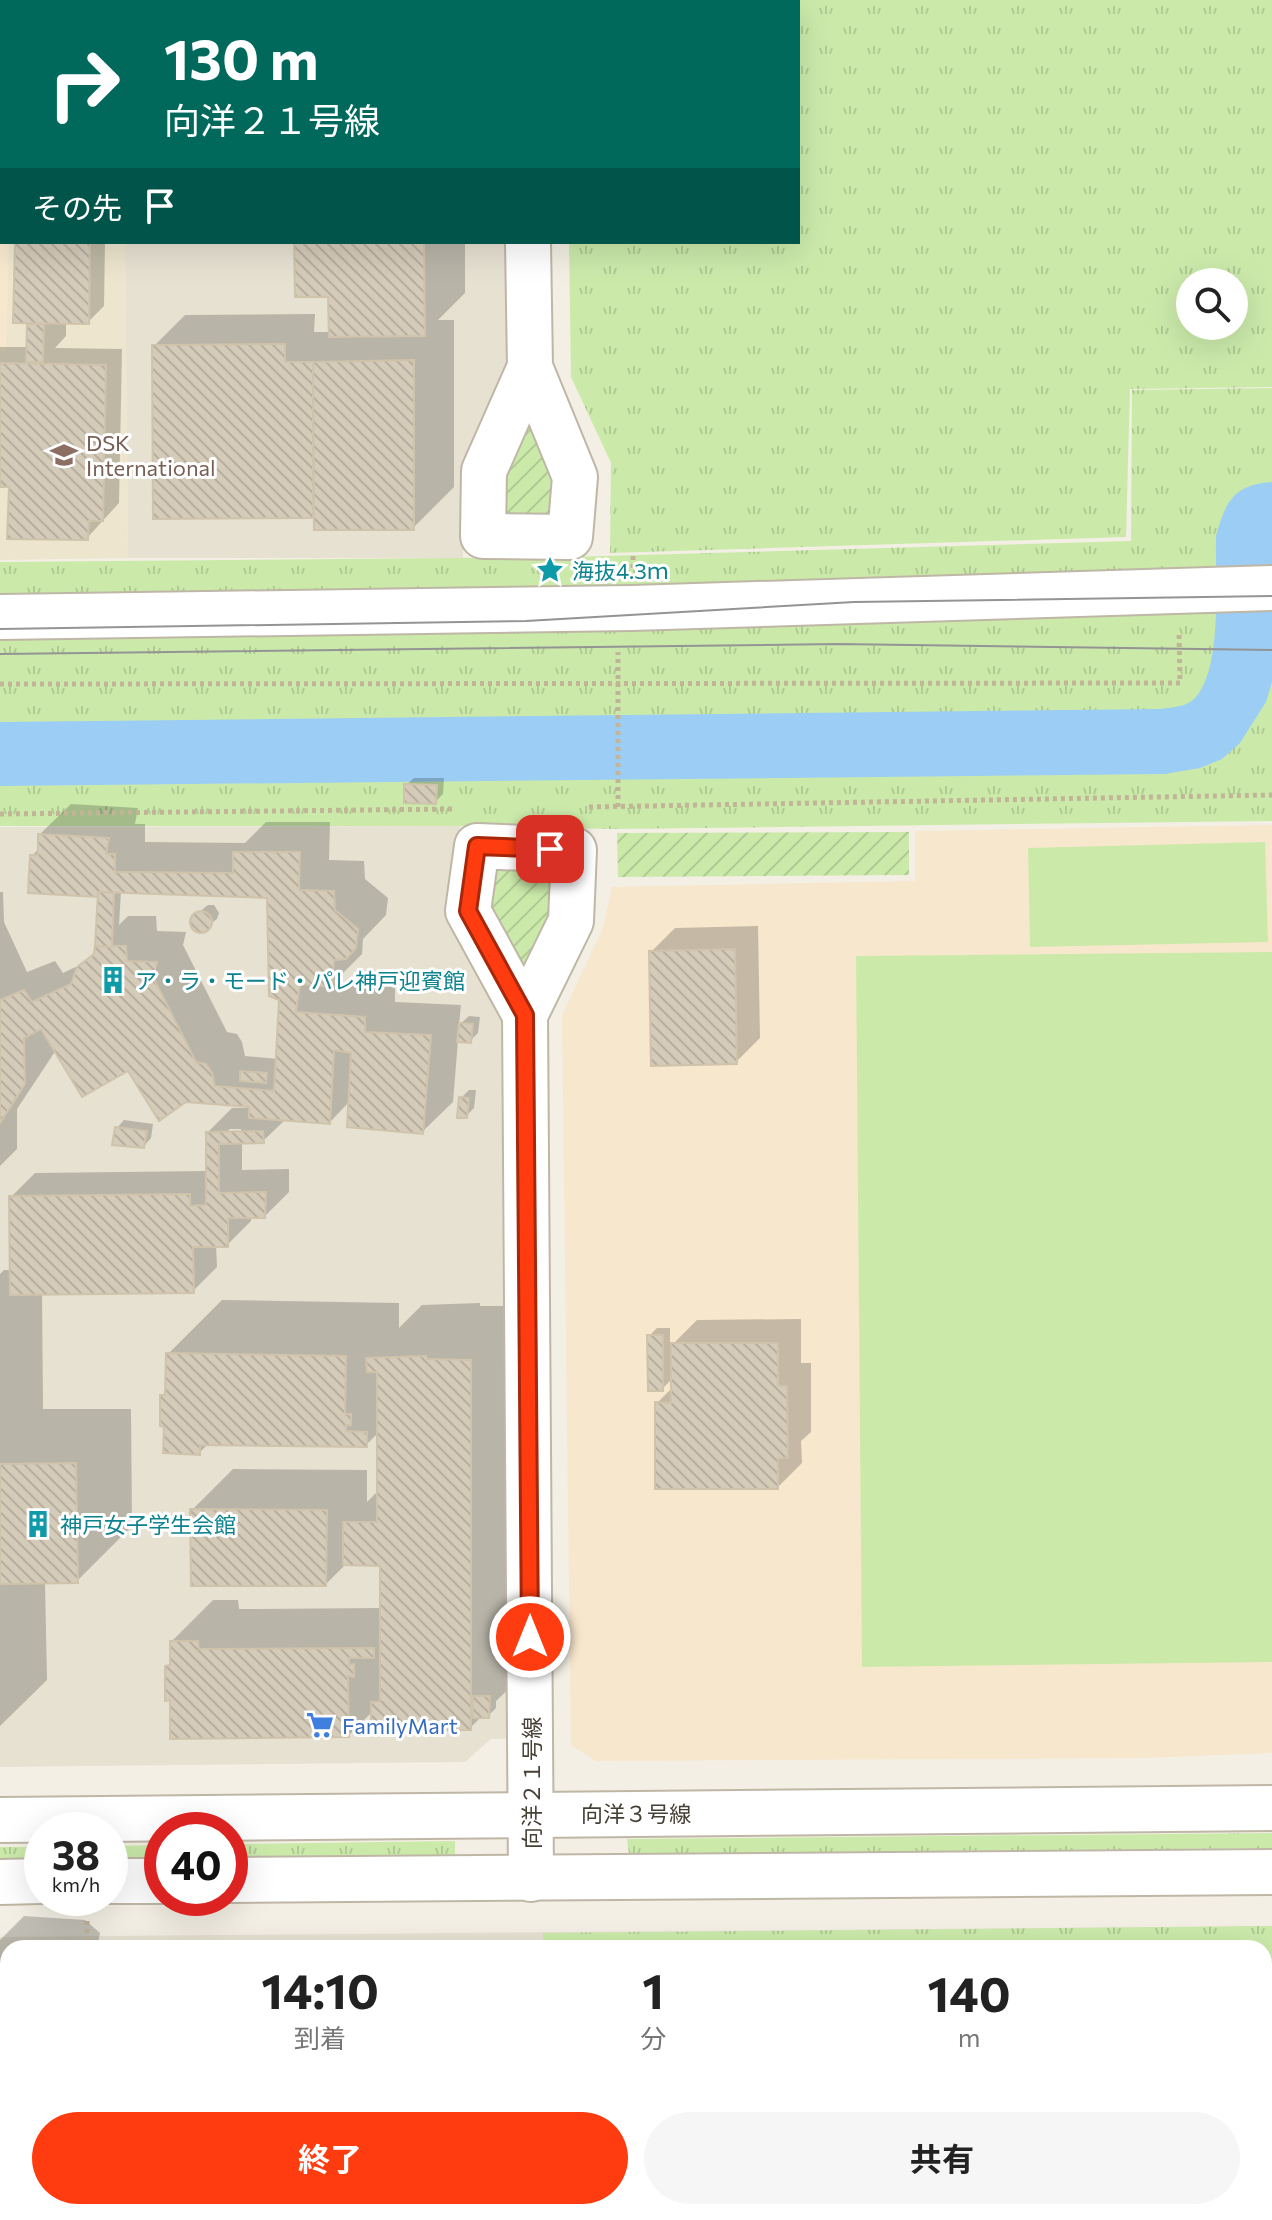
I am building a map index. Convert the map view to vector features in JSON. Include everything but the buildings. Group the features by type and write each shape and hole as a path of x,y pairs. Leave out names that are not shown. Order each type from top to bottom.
{"street":[{"path":"528,244 530,367"},
{"path":"0,617 617,607 1272,588"},
{"name":"向洋２１号線","path":"525,1015 531,1879"},
{"name":"向洋３号線","path":"0,1820 1272,1808"},
{"path":"248,1880 1272,1872"},
{"path":"0,1882 24,1881"}],"path":[{"path":"0,684 1180,683 1194,589"},
{"path":"617,607 618,807"},
{"path":"584,807 1272,795"},
{"path":"0,814 458,809"},
{"path":"87,1921 87,1940"}],"shaded area":[{"path":"0,244 9,244 6,351 0,351"},
{"name":"DSK International","path":"9,244 125,244 128,558 0,560 0,351 6,351"},
{"path":"125,244 507,244 509,373 464,467 463,558 128,558"},
{"path":"1272,825 1272,1753 1141,1758 596,1761 571,1745 562,1015 603,928 612,887 915,881 915,831"},
{"path":"460,826 454,921 501,1013 510,1739 491,1739 465,1762 0,1767 0,827"},
{"path":"1272,1926 1272,1940 0,1940 0,1937"}],"green space":[{"path":"800,0 1272,0 1272,387 1130,389 1126,537 610,553 611,463 571,377 569,244 800,244"},
{"path":"1272,388 1272,821 613,829 0,826 0,562 569,557 1131,541 1132,390"},
{"path":"528,416 554,463 553,511 548,519 502,516 501,481"},
{"path":"909,832 909,875 618,877 617,833"},
{"path":"1265,842 1268,942 1030,947 1028,848"},
{"path":"495,869 554,871 553,917 527,967 522,969 488,913"},
{"path":"1272,952 1272,1662 862,1667 856,956"},
{"path":"1272,1833 1272,1848 629,1854 627,1839"},
{"path":"455,1841 455,1855 248,1858 248,1844"},
{"path":"144,1845 144,1859 128,1860 128,1846"},
{"path":"0,1847 24,1847 24,1861 0,1861"},
{"path":"1272,1926 1272,1940 543,1940 543,1933"}],"water":[{"path":"1272,482 1272,682 1266,702 1240,743 1222,759 1200,768 1165,774 0,786 0,722 1161,709 1180,706 1196,697 1205,683 1210,664 1216,620 1216,536 1223,513 1240,491"}],"tram line":[{"path":"0,629 526,621 854,602 1272,596"},
{"path":"0,654 838,644 1272,650"}],"place":[{"name":"DSK International","path":"64,455"},
{"name":"海抜4.3ｍ","path":"550,570"},
{"name":"ア・ラ・モード・パレ神戸迎賓館","path":"113,980"},
{"name":"神戸女子学生会館","path":"38,1524"},
{"name":"FamilyMart","path":"320,1725"}],"route":[{"path":"530,1637 525,1015 468,911 477,846 550,849"}]}
